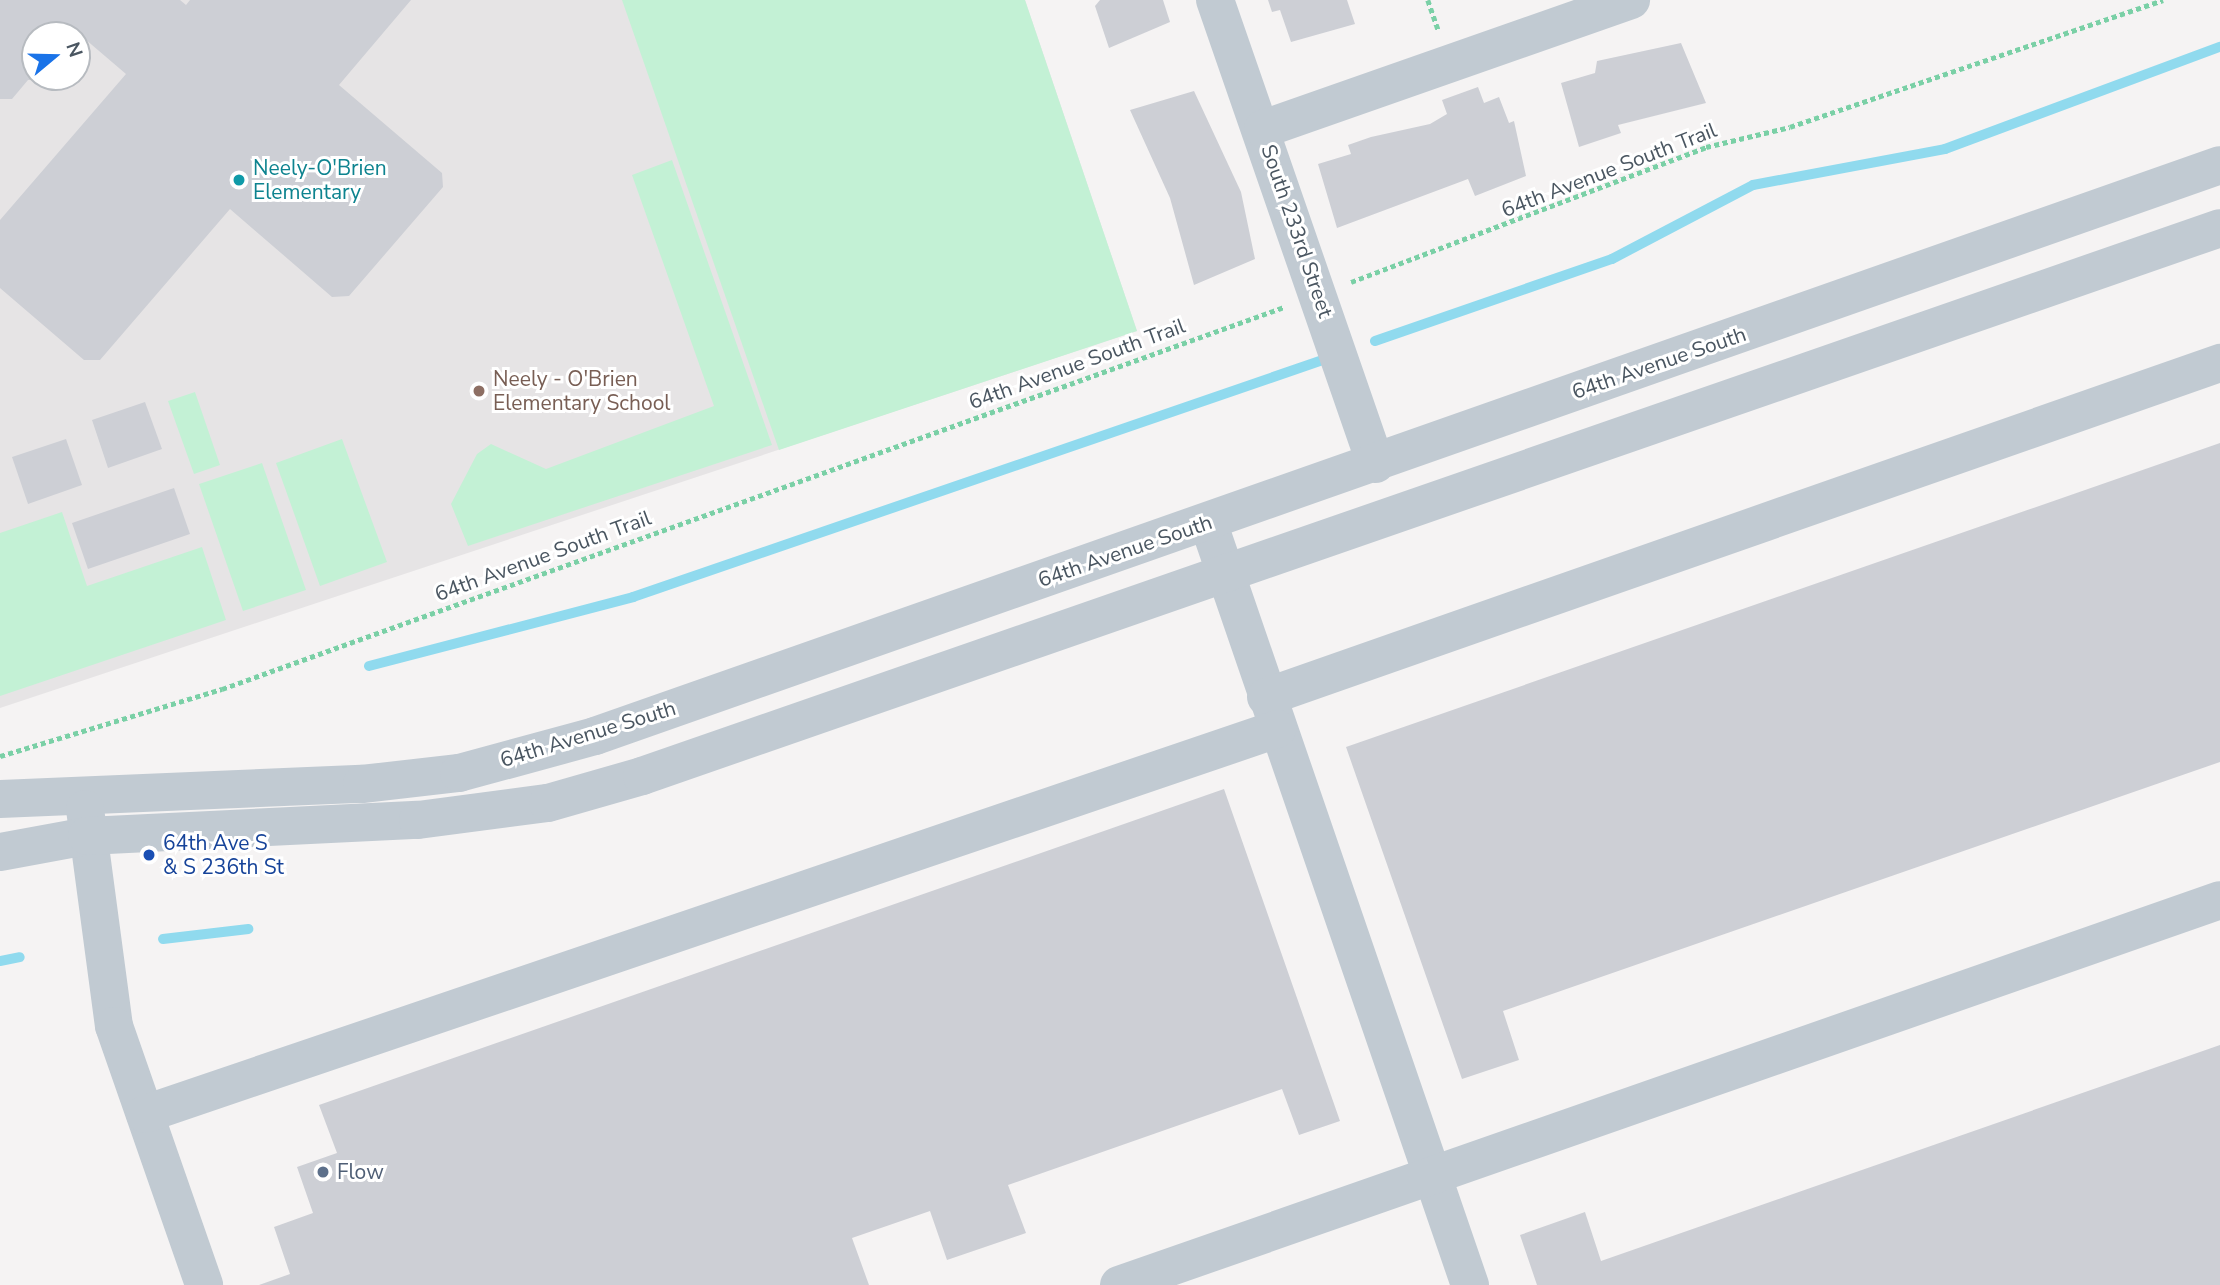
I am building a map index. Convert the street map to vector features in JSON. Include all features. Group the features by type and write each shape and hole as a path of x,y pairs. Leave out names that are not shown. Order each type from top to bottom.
{"street":[{"name":"South 233rd Street","path":"1215,0 1263,129 1376,464"},
{"path":"1263,129 1631,0"},
{"name":"64th Avenue South","path":"0,799 83,793 362,784 459,773 595,736 1376,464 2220,165"},
{"path":"0,852 87,836 418,820 548,803 642,776 2220,228"},
{"path":"145,1114 1272,713 2220,363"},
{"path":"1208,522 1470,1285"},
{"path":"83,793 105,988 204,1285"},
{"path":"1119,1285 2220,900"}],"path":[{"name":"64th Avenue South Trail","path":"0,756 222,689 1319,294 1706,147 1790,127 2163,0"}],"shaded area":[{"name":"Neely - O'Brien Elementary School","path":"0,0 1025,0 1137,331 0,708"}],"green space":[{"path":"622,0 1025,0 1137,331 779,450"},
{"path":"672,160 772,445 468,546 451,504 477,454 491,444 546,469 714,406 632,175"},
{"path":"195,392 220,465 194,474 168,401"},
{"path":"342,439 387,562 320,586 276,463"},
{"path":"262,463 306,590 243,611 199,484"},
{"path":"62,512 87,586 202,547 226,620 0,696 0,533"}],"building":[{"name":"Neely-O'Brien Elementary","path":"0,0 180,0 186,5 190,0 411,0 339,85 442,173 443,187 349,296 332,297 230,209 100,360 84,360 0,288 0,220 126,74 91,44 91,21 21,21 21,88 12,99 0,99"},
{"path":"1100,0 1163,0 1170,22 1109,48 1095,6"},
{"path":"1268,0 1347,0 1355,24 1291,42 1280,10 1272,12"},
{"path":"1681,43 1706,103 1618,125 1621,133 1579,147 1561,83 1595,73 1597,61"},
{"path":"1478,87 1484,103 1499,97 1509,123 1514,121 1526,176 1475,196 1468,179 1337,228 1318,164 1351,154 1348,145 1430,124 1447,114 1442,100"},
{"path":"1194,91 1241,192 1255,259 1194,285 1170,198 1130,110"},
{"path":"145,402 162,449 108,468 92,420"},
{"path":"66,439 82,485 28,504 12,457"},
{"path":"2220,443 2220,762 1503,1011 1519,1060 1462,1079 1346,747"},
{"path":"174,488 190,534 88,569 72,523"},
{"path":"1224,789 1340,1121 1299,1135 1282,1089 1008,1185 1026,1233 947,1260 930,1211 852,1238 869,1285 259,1285 290,1274 274,1227 313,1213 297,1167 337,1153 319,1105"},
{"path":"2220,1045 2220,1285 1537,1285 1520,1235 1585,1212 1601,1261"}],"waterway":[{"path":"1375,341 1612,259 1753,185 1945,149 2220,47"},
{"path":"369,666 633,597 1323,360"},
{"path":"163,939 248,929"},
{"path":"0,961 20,957"}],"place":[{"name":"Neely-O'Brien Elementary","path":"239,180"},
{"name":"Neely - O'Brien Elementary School","path":"479,391"},
{"name":"64th Ave S & S 236th St","path":"149,855"},
{"name":"Flow","path":"323,1172"}]}
